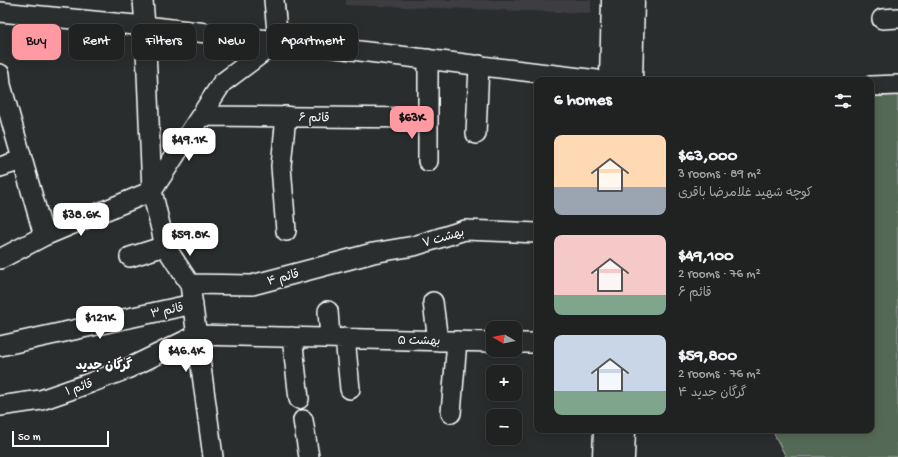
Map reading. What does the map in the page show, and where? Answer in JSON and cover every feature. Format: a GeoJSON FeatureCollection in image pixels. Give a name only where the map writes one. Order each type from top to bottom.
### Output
{"type":"FeatureCollection","features":[{"type":"Feature","properties":{"kind":"main road"},"geometry":{"type":"LineString","coordinates":[[612,77],[613,0]]}},
{"type":"Feature","properties":{"kind":"main road"},"geometry":{"type":"LineString","coordinates":[[631,77],[633,0]]}},
{"type":"Feature","properties":{"kind":"main road"},"geometry":{"type":"LineString","coordinates":[[604,457],[605,433]]}},
{"type":"Feature","properties":{"kind":"main road"},"geometry":{"type":"LineString","coordinates":[[623,457],[624,433]]}},
{"type":"Feature","properties":{"kind":"street"},"geometry":{"type":"LineString","coordinates":[[143,0],[145,24]]}},
{"type":"Feature","properties":{"kind":"street"},"geometry":{"type":"LineString","coordinates":[[274,0],[276,24]]}},
{"type":"Feature","properties":{"kind":"street"},"geometry":{"type":"LineString","coordinates":[[0,12],[49,8],[134,24]]}},
{"type":"Feature","properties":{"kind":"street"},"geometry":{"type":"LineString","coordinates":[[196,32],[267,40]]}},
{"type":"Feature","properties":{"kind":"street"},"geometry":{"type":"LineString","coordinates":[[0,259],[44,236],[152,191],[222,83],[267,49]]}},
{"type":"Feature","properties":{"kind":"street"},"geometry":{"type":"LineString","coordinates":[[358,51],[572,77]]}},
{"type":"Feature","properties":{"kind":"street"},"geometry":{"type":"LineString","coordinates":[[428,59],[428,161]]}},
{"type":"Feature","properties":{"kind":"street"},"geometry":{"type":"LineString","coordinates":[[146,60],[152,191],[165,246],[190,284],[213,457]]}},
{"type":"Feature","properties":{"kind":"street"},"geometry":{"type":"LineString","coordinates":[[476,134],[478,66]]}},
{"type":"Feature","properties":{"kind":"street"},"geometry":{"type":"LineString","coordinates":[[0,74],[1,86],[44,236]]}},
{"type":"Feature","properties":{"kind":"street"},"geometry":{"type":"LineString","coordinates":[[874,86],[898,85]]}},
{"type":"Feature","properties":{"kind":"street","name":"قائم ۶"},"geometry":{"type":"LineString","coordinates":[[201,116],[427,118]]}},
{"type":"Feature","properties":{"kind":"street"},"geometry":{"type":"LineString","coordinates":[[286,116],[281,166],[286,232]]}},
{"type":"Feature","properties":{"kind":"street"},"geometry":{"type":"LineString","coordinates":[[0,167],[22,160]]}},
{"type":"Feature","properties":{"kind":"street","name":"بهشت ۷"},"geometry":{"type":"LineString","coordinates":[[373,253],[414,246],[465,230],[534,233]]}},
{"type":"Feature","properties":{"kind":"street"},"geometry":{"type":"LineString","coordinates":[[130,257],[165,246]]}},
{"type":"Feature","properties":{"kind":"street","name":"قائم ۴"},"geometry":{"type":"LineString","coordinates":[[190,284],[252,285],[373,253]]}},
{"type":"Feature","properties":{"kind":"street"},"geometry":{"type":"LineString","coordinates":[[433,302],[438,341]]}},
{"type":"Feature","properties":{"kind":"street","name":"۳ قائم"},"geometry":{"type":"LineString","coordinates":[[0,346],[193,304]]}},
{"type":"Feature","properties":{"kind":"street"},"geometry":{"type":"LineString","coordinates":[[328,311],[337,338],[350,388]]}},
{"type":"Feature","properties":{"kind":"street","name":"بهشت ۵"},"geometry":{"type":"LineString","coordinates":[[197,335],[486,342]]}},
{"type":"Feature","properties":{"kind":"street","name":"۱ قائم"},"geometry":{"type":"LineString","coordinates":[[0,406],[41,400],[90,383],[127,369],[197,335]]}},
{"type":"Feature","properties":{"kind":"street"},"geometry":{"type":"LineString","coordinates":[[292,337],[299,399]]}},
{"type":"Feature","properties":{"kind":"street"},"geometry":{"type":"LineString","coordinates":[[451,413],[457,341]]}},
{"type":"Feature","properties":{"kind":"street"},"geometry":{"type":"LineString","coordinates":[[522,343],[534,343]]}},
{"type":"Feature","properties":{"kind":"street"},"geometry":{"type":"LineString","coordinates":[[303,420],[309,457]]}},
{"type":"Feature","properties":{"kind":"shaded area"},"geometry":{"type":"Polygon","coordinates":[[[346,0],[591,0],[591,13],[346,5],[346,0]]]}},
{"type":"Feature","properties":{"kind":"green space"},"geometry":{"type":"Polygon","coordinates":[[[898,95],[898,457],[786,457],[774,433],[874,433],[874,97],[898,95]]]}},
{"type":"Feature","properties":{"kind":"district","name":"گرگان جدید"},"geometry":{"type":"Point","coordinates":[104,364]}}]}
